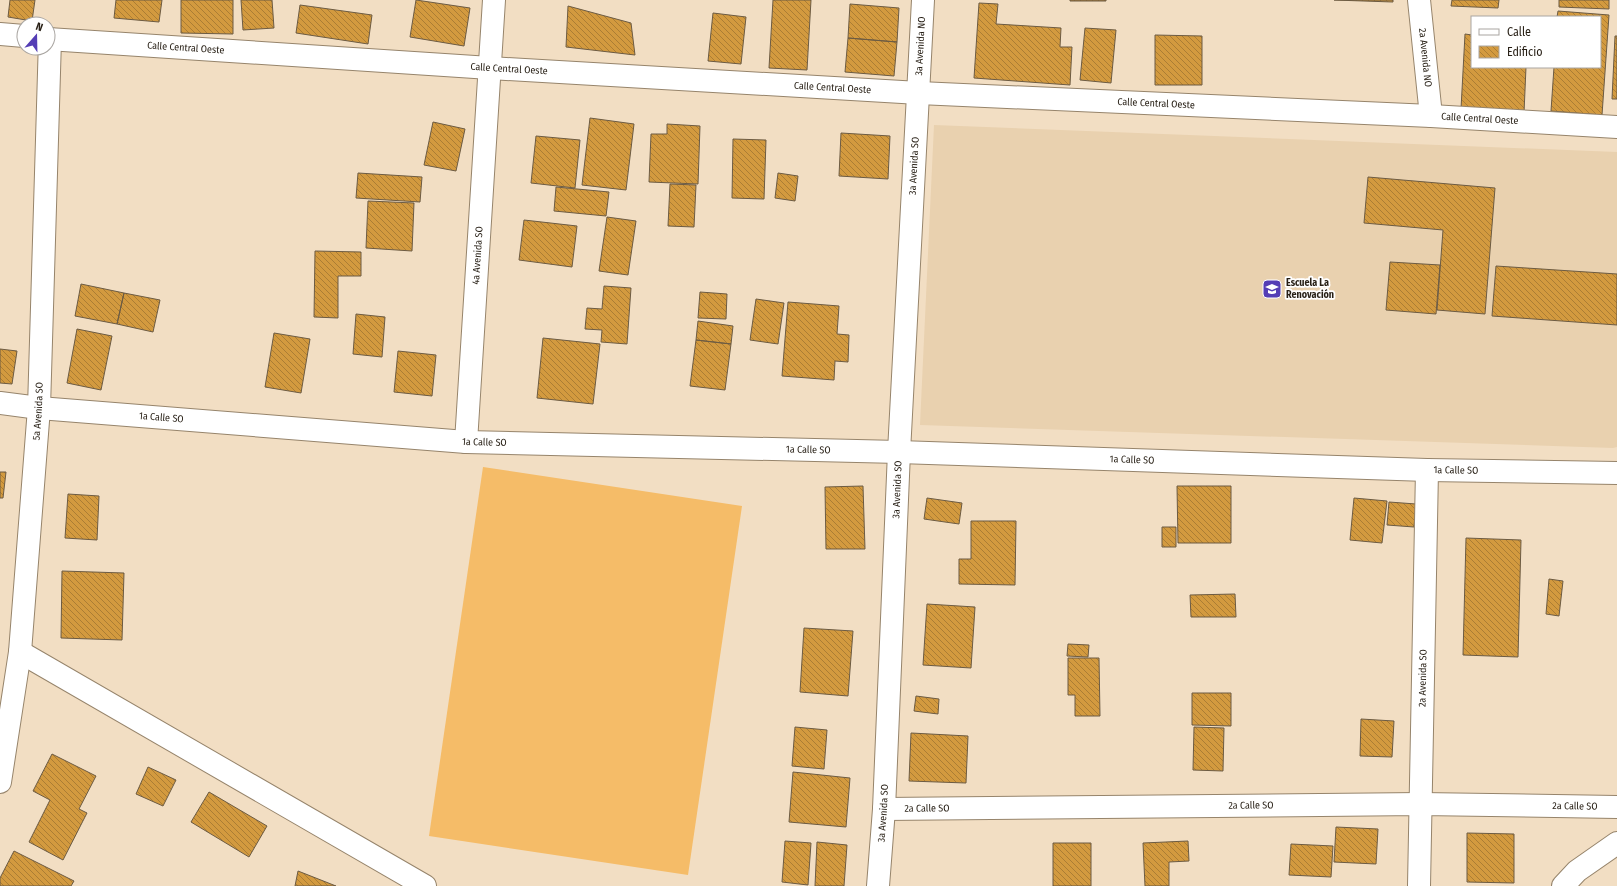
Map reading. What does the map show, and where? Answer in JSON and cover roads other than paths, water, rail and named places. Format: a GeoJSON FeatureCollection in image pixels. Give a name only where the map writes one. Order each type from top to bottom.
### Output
{"type":"FeatureCollection","features":[{"type":"Feature","properties":{"kind":"street","name":"4a Avenida SO"},"geometry":{"type":"LineString","coordinates":[[466,442],[494,0]]}},
{"type":"Feature","properties":{"kind":"street","name":"3a Avenida NO"},"geometry":{"type":"LineString","coordinates":[[919,93],[923,0]]}},
{"type":"Feature","properties":{"kind":"street","name":"2a Avenida NO"},"geometry":{"type":"LineString","coordinates":[[1420,0],[1431,116]]}},
{"type":"Feature","properties":{"kind":"street"},"geometry":{"type":"LineString","coordinates":[[0,34],[16,35]]}},
{"type":"Feature","properties":{"kind":"street","name":"Calle Central Oeste"},"geometry":{"type":"LineString","coordinates":[[56,39],[490,68],[919,93],[1431,116],[1617,127]]}},
{"type":"Feature","properties":{"kind":"street","name":"5a Avenida SO"},"geometry":{"type":"LineString","coordinates":[[0,782],[20,652],[39,408],[49,56]]}},
{"type":"Feature","properties":{"kind":"street","name":"3a Avenida SO"},"geometry":{"type":"LineString","coordinates":[[878,886],[884,809],[899,452],[919,93]]}},
{"type":"Feature","properties":{"kind":"street","name":"1a Calle SO"},"geometry":{"type":"LineString","coordinates":[[0,403],[39,408],[466,442],[899,452],[1427,470],[1617,473]]}},
{"type":"Feature","properties":{"kind":"street","name":"2a Avenida SO"},"geometry":{"type":"LineString","coordinates":[[1419,886],[1427,470]]}},
{"type":"Feature","properties":{"kind":"street"},"geometry":{"type":"LineString","coordinates":[[20,652],[425,886]]}},
{"type":"Feature","properties":{"kind":"street","name":"2a Calle SO"},"geometry":{"type":"LineString","coordinates":[[884,809],[1421,804],[1617,807]]}},
{"type":"Feature","properties":{"kind":"street"},"geometry":{"type":"LineString","coordinates":[[1563,886],[1577,870],[1617,843]]}},
{"type":"Feature","properties":{"kind":"place","name":"Escuela La Renovación"},"geometry":{"type":"Point","coordinates":[1272,289]}}]}
